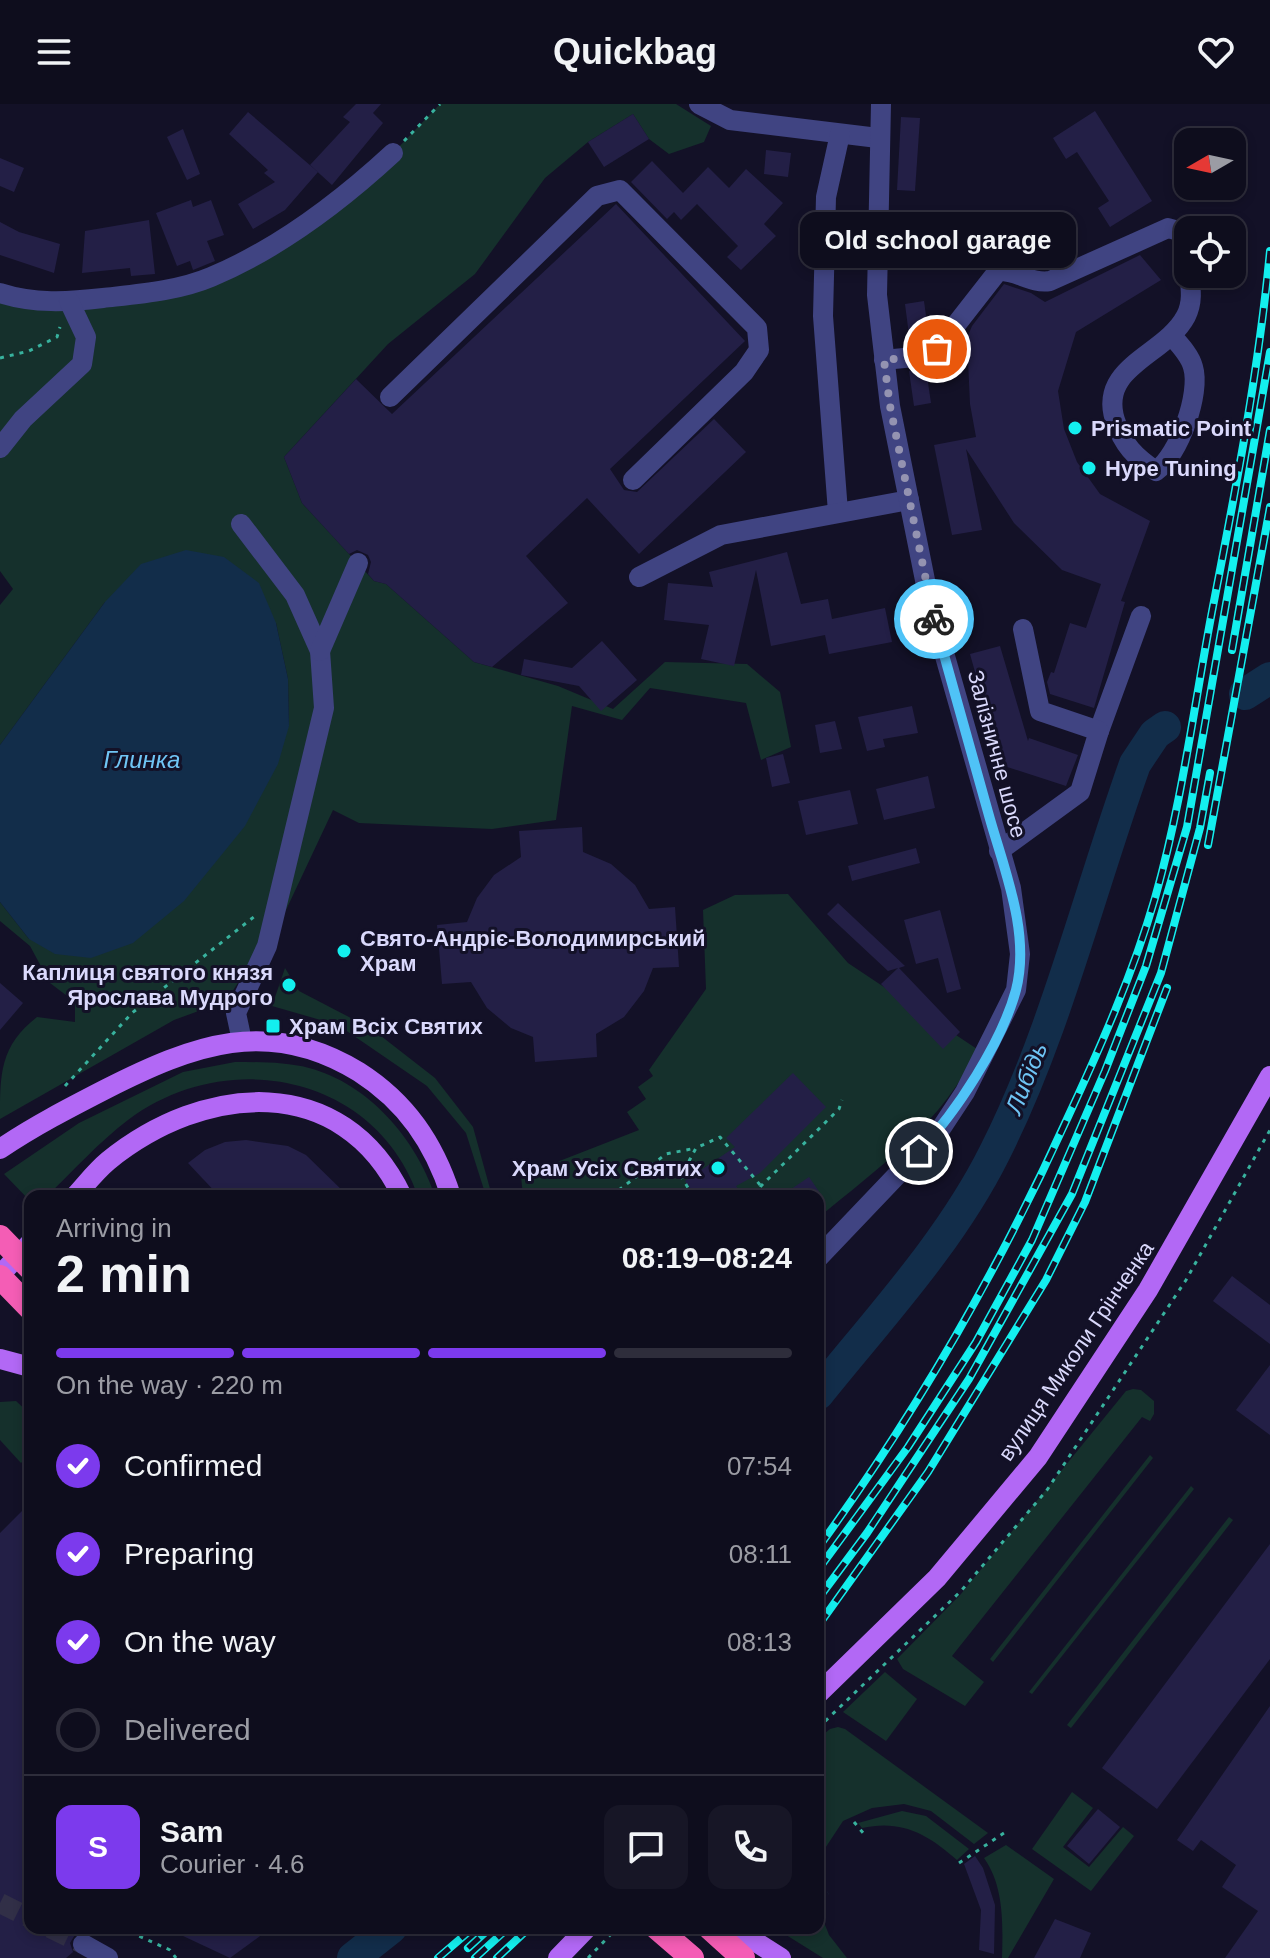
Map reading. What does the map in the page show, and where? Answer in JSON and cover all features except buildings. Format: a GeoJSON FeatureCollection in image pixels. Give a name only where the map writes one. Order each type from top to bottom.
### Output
{"type":"FeatureCollection","features":[{"type":"Feature","properties":{"kind":"highway"},"geometry":{"type":"LineString","coordinates":[[0,1237],[24,1262]]}},
{"type":"Feature","properties":{"kind":"highway"},"geometry":{"type":"LineString","coordinates":[[0,1276],[24,1302]]}},
{"type":"Feature","properties":{"kind":"highway"},"geometry":{"type":"LineString","coordinates":[[664,1934],[691,1957]]}},
{"type":"Feature","properties":{"kind":"highway"},"geometry":{"type":"LineString","coordinates":[[717,1934],[743,1958]]}},
{"type":"Feature","properties":{"kind":"main road"},"geometry":{"type":"LineString","coordinates":[[0,1149],[40,1123],[188,1050],[242,1041],[273,1041],[311,1048],[379,1085],[405,1109],[428,1140],[449,1190]]}},
{"type":"Feature","properties":{"kind":"main road","name":"вулиця Миколи Грінченка"},"geometry":{"type":"LineString","coordinates":[[824,1688],[937,1578],[1038,1457],[1148,1290],[1270,1076]]}},
{"type":"Feature","properties":{"kind":"main road"},"geometry":{"type":"LineString","coordinates":[[81,1190],[107,1162],[167,1124],[231,1103],[265,1100],[296,1104],[324,1115],[350,1131],[392,1175],[399,1190]]}},
{"type":"Feature","properties":{"kind":"main road"},"geometry":{"type":"LineString","coordinates":[[0,1276],[24,1250]]}},
{"type":"Feature","properties":{"kind":"main road"},"geometry":{"type":"LineString","coordinates":[[0,1359],[24,1365]]}},
{"type":"Feature","properties":{"kind":"main road"},"geometry":{"type":"LineString","coordinates":[[558,1958],[581,1934]]}},
{"type":"Feature","properties":{"kind":"main road"},"geometry":{"type":"LineString","coordinates":[[740,1934],[781,1958]]}},
{"type":"Feature","properties":{"kind":"street"},"geometry":{"type":"LineString","coordinates":[[699,104],[730,120],[878,138]]}},
{"type":"Feature","properties":{"kind":"street","name":"Залізничне шосе"},"geometry":{"type":"LineString","coordinates":[[824,1252],[940,1130],[976,1075],[1003,1021],[1016,990],[1020,954],[1011,888],[929,600],[884,360],[877,295],[881,104]]}},
{"type":"Feature","properties":{"kind":"street"},"geometry":{"type":"LineString","coordinates":[[838,512],[823,316],[826,197],[840,134]]}},
{"type":"Feature","properties":{"kind":"street"},"geometry":{"type":"LineString","coordinates":[[0,293],[27,302],[69,301],[148,293],[210,278],[303,226],[393,153]]}},
{"type":"Feature","properties":{"kind":"street"},"geometry":{"type":"LineString","coordinates":[[390,397],[597,196],[620,190],[757,328],[759,350],[744,372],[633,480]]}},
{"type":"Feature","properties":{"kind":"street"},"geometry":{"type":"LineString","coordinates":[[884,360],[924,356],[937,349],[998,271],[1015,272],[1037,283],[1050,281],[1168,228],[1174,230]]}},
{"type":"Feature","properties":{"kind":"street"},"geometry":{"type":"LineString","coordinates":[[1171,335],[1186,353],[1194,375],[1183,435],[1169,462],[1156,471],[1134,457],[1120,437],[1111,408],[1112,390],[1132,365],[1171,335],[1190,306],[1189,288]]}},
{"type":"Feature","properties":{"kind":"street"},"geometry":{"type":"LineString","coordinates":[[0,448],[23,419],[82,364],[86,337],[69,301]]}},
{"type":"Feature","properties":{"kind":"street"},"geometry":{"type":"LineString","coordinates":[[639,577],[721,535],[909,500]]}},
{"type":"Feature","properties":{"kind":"street"},"geometry":{"type":"LineString","coordinates":[[241,524],[295,595],[320,651],[324,708],[267,946],[236,1013],[242,1041]]}},
{"type":"Feature","properties":{"kind":"street"},"geometry":{"type":"LineString","coordinates":[[320,651],[358,563]]}},
{"type":"Feature","properties":{"kind":"street"},"geometry":{"type":"LineString","coordinates":[[999,851],[1080,792],[1141,616]]}},
{"type":"Feature","properties":{"kind":"street"},"geometry":{"type":"LineString","coordinates":[[1023,629],[1040,711],[1099,731]]}},
{"type":"Feature","properties":{"kind":"street"},"geometry":{"type":"LineString","coordinates":[[84,1949],[108,1958]]}},
{"type":"Feature","properties":{"kind":"path"},"geometry":{"type":"LineString","coordinates":[[393,153],[440,104]]}},
{"type":"Feature","properties":{"kind":"path"},"geometry":{"type":"LineString","coordinates":[[0,358],[29,351],[57,337],[69,301]]}},
{"type":"Feature","properties":{"kind":"path"},"geometry":{"type":"LineString","coordinates":[[65,1086],[132,1013],[278,898]]}},
{"type":"Feature","properties":{"kind":"path"},"geometry":{"type":"LineString","coordinates":[[759,1190],[839,1109],[842,1100]]}},
{"type":"Feature","properties":{"kind":"path"},"geometry":{"type":"LineString","coordinates":[[1246,1172],[1270,1130]]}},
{"type":"Feature","properties":{"kind":"path"},"geometry":{"type":"LineString","coordinates":[[619,1190],[666,1154],[696,1148],[720,1137],[761,1186]]}},
{"type":"Feature","properties":{"kind":"path"},"geometry":{"type":"LineString","coordinates":[[689,1190],[681,1176],[696,1148]]}},
{"type":"Feature","properties":{"kind":"path"},"geometry":{"type":"LineString","coordinates":[[854,1822],[864,1834]]}},
{"type":"Feature","properties":{"kind":"path"},"geometry":{"type":"LineString","coordinates":[[959,1863],[1004,1833]]}},
{"type":"Feature","properties":{"kind":"path"},"geometry":{"type":"LineString","coordinates":[[824,1893],[828,1893]]}},
{"type":"Feature","properties":{"kind":"path"},"geometry":{"type":"LineString","coordinates":[[134,1934],[170,1950],[176,1958]]}},
{"type":"Feature","properties":{"kind":"path"},"geometry":{"type":"LineString","coordinates":[[588,1958],[611,1934]]}},
{"type":"Feature","properties":{"kind":"green space"},"geometry":{"type":"Polygon","coordinates":[[[440,104],[676,104],[711,126],[704,142],[669,154],[649,139],[633,114],[588,142],[545,178],[475,274],[388,344],[284,457],[302,503],[374,581],[386,584],[474,662],[558,686],[613,709],[665,662],[747,664],[780,692],[791,747],[761,760],[746,703],[650,688],[622,720],[572,706],[556,820],[492,829],[359,823],[333,810],[286,910],[226,1001],[174,1020],[0,1119],[2,1074],[9,1050],[16,1039],[37,1017],[75,1022],[75,1002],[50,983],[30,946],[0,921],[0,902],[29,939],[289,726],[288,679],[276,623],[105,602],[0,745],[0,605],[13,589],[0,571],[0,293],[27,302],[210,278],[393,153],[440,104]]]}},
{"type":"Feature","properties":{"kind":"green space"},"geometry":{"type":"Polygon","coordinates":[[[788,894],[848,963],[977,1049],[947,1099],[908,1142],[824,1213],[824,1190],[522,1190],[521,1176],[639,1130],[627,1112],[646,1099],[638,1087],[653,1076],[649,1070],[706,989],[703,910],[735,895],[788,894]]]}},
{"type":"Feature","properties":{"kind":"green space"},"geometry":{"type":"Polygon","coordinates":[[[285,968],[299,991],[372,1029],[435,1078],[473,1127],[490,1190],[484,1190],[466,1133],[427,1086],[338,1025],[272,1006],[285,968]]]}},
{"type":"Feature","properties":{"kind":"green space"},"geometry":{"type":"Polygon","coordinates":[[[235,1062],[273,1063],[309,1068],[331,1076],[351,1087],[387,1117],[416,1154],[433,1190],[415,1190],[397,1155],[368,1122],[333,1099],[294,1084],[252,1079],[209,1084],[167,1097],[128,1120],[53,1190],[24,1190],[24,1195],[4,1174],[79,1123],[183,1072],[235,1062]]]}},
{"type":"Feature","properties":{"kind":"green space"},"geometry":{"type":"Polygon","coordinates":[[[1141,1390],[1154,1401],[1154,1414],[1150,1421],[1142,1417],[952,1656],[984,1682],[965,1706],[903,1669],[897,1659],[961,1594],[1126,1391],[1141,1390]]]}},
{"type":"Feature","properties":{"kind":"green space"},"geometry":{"type":"Polygon","coordinates":[[[16,1401],[24,1408],[24,1460],[21,1463],[0,1440],[0,1402],[16,1401]]]}},
{"type":"Feature","properties":{"kind":"green space"},"geometry":{"type":"Polygon","coordinates":[[[1150,1455],[1153,1458],[993,1662],[990,1659],[1150,1455]]]}},
{"type":"Feature","properties":{"kind":"green space"},"geometry":{"type":"Polygon","coordinates":[[[1191,1486],[1194,1489],[1032,1694],[1029,1692],[1191,1486]]]}},
{"type":"Feature","properties":{"kind":"green space"},"geometry":{"type":"Polygon","coordinates":[[[1229,1517],[1233,1520],[1071,1728],[1067,1725],[1229,1517]]]}},
{"type":"Feature","properties":{"kind":"green space"},"geometry":{"type":"Polygon","coordinates":[[[885,1672],[917,1699],[886,1741],[843,1712],[885,1672]]]}},
{"type":"Feature","properties":{"kind":"green space"},"geometry":{"type":"Polygon","coordinates":[[[830,1729],[845,1729],[988,1833],[974,1844],[931,1811],[904,1804],[872,1808],[843,1821],[824,1850],[824,1734],[830,1729]]]}},
{"type":"Feature","properties":{"kind":"green space"},"geometry":{"type":"Polygon","coordinates":[[[1072,1792],[1093,1808],[1063,1847],[1089,1867],[1123,1827],[1134,1836],[1091,1891],[1032,1849],[1072,1792]]]}},
{"type":"Feature","properties":{"kind":"green space"},"geometry":{"type":"Polygon","coordinates":[[[902,1811],[926,1816],[969,1849],[957,1860],[913,1831],[889,1826],[862,1828],[858,1823],[902,1811]]]}},
{"type":"Feature","properties":{"kind":"green space"},"geometry":{"type":"Polygon","coordinates":[[[1006,1845],[1054,1879],[1008,1958],[1002,1958],[999,1893],[984,1858],[1006,1845]]]}},
{"type":"Feature","properties":{"kind":"green space"},"geometry":{"type":"Polygon","coordinates":[[[824,1922],[829,1935],[847,1958],[823,1958],[785,1934],[824,1934],[824,1922]]]}},
{"type":"Feature","properties":{"kind":"water","name":"Глинка"},"geometry":{"type":"Polygon","coordinates":[[[186,550],[224,557],[259,583],[276,623],[288,679],[289,726],[278,764],[245,826],[184,901],[133,943],[91,958],[55,954],[29,939],[0,902],[0,745],[105,602],[141,564],[186,550]]]}},
{"type":"Feature","properties":{"kind":"waterway","name":"Либідь"},"geometry":{"type":"LineString","coordinates":[[1245,694],[1270,678]]}},
{"type":"Feature","properties":{"kind":"waterway","name":"Либідь"},"geometry":{"type":"LineString","coordinates":[[824,1387],[935,1249],[994,1154],[1016,1108],[1053,1012],[1135,764],[1155,734],[1165,727]]}},
{"type":"Feature","properties":{"kind":"waterway","name":"Либідь"},"geometry":{"type":"LineString","coordinates":[[353,1958],[383,1934]]}},
{"type":"Feature","properties":{"kind":"tunnel"},"geometry":{"type":"LineString","coordinates":[[0,1903],[24,1915]]}},
{"type":"Feature","properties":{"kind":"tunnel"},"geometry":{"type":"LineString","coordinates":[[62,1934],[83,1944]]}},
{"type":"Feature","properties":{"kind":"railway"},"geometry":{"type":"LineString","coordinates":[[824,1540],[922,1393],[984,1286],[1041,1176],[1137,955],[1165,861],[1181,786],[1247,425],[1270,251]]}},
{"type":"Feature","properties":{"kind":"railway"},"geometry":{"type":"LineString","coordinates":[[824,1562],[908,1447],[976,1342],[1032,1240],[1105,1071],[1146,966],[1187,827],[1270,352]]}},
{"type":"Feature","properties":{"kind":"railway"},"geometry":{"type":"LineString","coordinates":[[1232,650],[1270,430]]}},
{"type":"Feature","properties":{"kind":"railway"},"geometry":{"type":"LineString","coordinates":[[1208,845],[1270,507]]}},
{"type":"Feature","properties":{"kind":"railway"},"geometry":{"type":"LineString","coordinates":[[824,1591],[867,1533],[969,1379],[1072,1194],[1161,973],[1200,828],[1210,773]]}},
{"type":"Feature","properties":{"kind":"railway"},"geometry":{"type":"LineString","coordinates":[[824,1618],[928,1472],[1046,1280],[1085,1202],[1167,988]]}},
{"type":"Feature","properties":{"kind":"railway"},"geometry":{"type":"LineString","coordinates":[[438,1958],[466,1934]]}},
{"type":"Feature","properties":{"kind":"railway"},"geometry":{"type":"LineString","coordinates":[[468,1948],[483,1934]]}},
{"type":"Feature","properties":{"kind":"railway"},"geometry":{"type":"LineString","coordinates":[[475,1958],[501,1934]]}},
{"type":"Feature","properties":{"kind":"railway"},"geometry":{"type":"LineString","coordinates":[[497,1958],[523,1934]]}},
{"type":"Feature","properties":{"kind":"way so far"},"geometry":{"type":"LineString","coordinates":[[934,619],[890,406],[884,360],[924,356],[937,349]]}},
{"type":"Feature","properties":{"kind":"place","name":"Old school garage"},"geometry":{"type":"Point","coordinates":[937,349]}},
{"type":"Feature","properties":{"kind":"place","name":"Prismatic Point"},"geometry":{"type":"Point","coordinates":[1075,428]}},
{"type":"Feature","properties":{"kind":"place","name":"Hype Tuning"},"geometry":{"type":"Point","coordinates":[1089,468]}},
{"type":"Feature","properties":{"kind":"place","name":"Свято-Андріє-Володимирський Храм"},"geometry":{"type":"Point","coordinates":[344,951]}},
{"type":"Feature","properties":{"kind":"place","name":"Каплиця святого князя Ярослава Мудрого"},"geometry":{"type":"Point","coordinates":[289,985]}},
{"type":"Feature","properties":{"kind":"place","name":"Храм Всіх Святих"},"geometry":{"type":"Point","coordinates":[273,1026]}},
{"type":"Feature","properties":{"kind":"place","name":"Храм Усіх Святих"},"geometry":{"type":"Point","coordinates":[718,1168]}},
{"type":"Feature","properties":{"kind":"route"},"geometry":{"type":"LineString","coordinates":[[919,1151],[940,1130],[976,1075],[1016,990],[1020,954],[1011,888],[934,619]]}}]}
